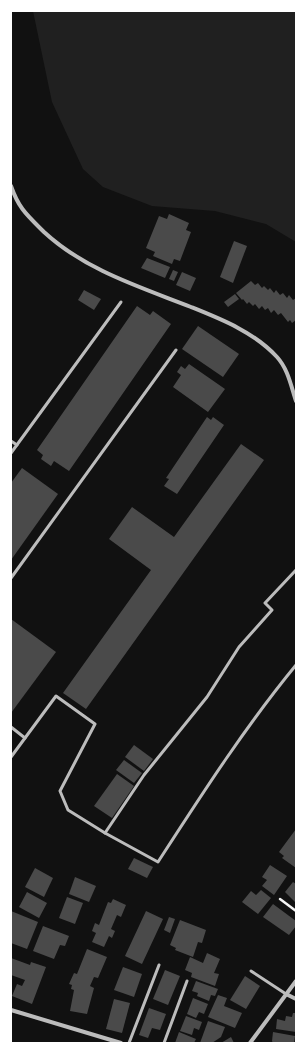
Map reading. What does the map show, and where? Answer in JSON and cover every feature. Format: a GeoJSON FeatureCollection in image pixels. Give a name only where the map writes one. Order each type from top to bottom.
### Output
{"type":"FeatureCollection","features":[{"type":"Feature","properties":{"kind":"street"},"geometry":{"type":"LineString","coordinates":[[11,186],[18,205],[59,246],[100,271],[221,319],[245,332],[265,346],[277,358],[287,372],[296,401]]}},
{"type":"Feature","properties":{"kind":"street"},"geometry":{"type":"LineString","coordinates":[[250,1043],[296,980]]}},
{"type":"Feature","properties":{"kind":"street"},"geometry":{"type":"LineString","coordinates":[[286,994],[296,999]]}},
{"type":"Feature","properties":{"kind":"street"},"geometry":{"type":"LineString","coordinates":[[11,1010],[121,1043]]}},
{"type":"Feature","properties":{"kind":"lane"},"geometry":{"type":"LineString","coordinates":[[11,452],[121,302]]}},
{"type":"Feature","properties":{"kind":"lane"},"geometry":{"type":"LineString","coordinates":[[11,578],[176,350]]}},
{"type":"Feature","properties":{"kind":"lane"},"geometry":{"type":"LineString","coordinates":[[11,441],[17,445]]}},
{"type":"Feature","properties":{"kind":"lane"},"geometry":{"type":"LineString","coordinates":[[105,833],[144,775],[207,697],[239,647],[272,610],[265,603],[296,570]]}},
{"type":"Feature","properties":{"kind":"lane"},"geometry":{"type":"LineString","coordinates":[[11,757],[56,696],[95,724],[60,791],[68,810],[105,833],[158,862],[213,776],[266,702],[296,665]]}},
{"type":"Feature","properties":{"kind":"lane"},"geometry":{"type":"LineString","coordinates":[[11,727],[25,738]]}},
{"type":"Feature","properties":{"kind":"lane"},"geometry":{"type":"LineString","coordinates":[[129,1043],[159,965]]}},
{"type":"Feature","properties":{"kind":"lane"},"geometry":{"type":"LineString","coordinates":[[251,971],[286,994]]}},
{"type":"Feature","properties":{"kind":"lane"},"geometry":{"type":"LineString","coordinates":[[164,1043],[187,982]]}},
{"type":"Feature","properties":{"kind":"path"},"geometry":{"type":"LineString","coordinates":[[280,899],[296,911]]}},
{"type":"Feature","properties":{"kind":"shaded area"},"geometry":{"type":"Polygon","coordinates":[[[33,11],[296,11],[296,242],[266,224],[215,211],[152,206],[103,187],[83,169],[52,102],[33,11]]]}},
{"type":"Feature","properties":{"kind":"building"},"geometry":{"type":"Polygon","coordinates":[[[169,214],[189,223],[186,230],[191,232],[180,261],[174,259],[172,264],[153,256],[155,252],[146,248],[159,216],[167,219],[169,214]]]}},
{"type":"Feature","properties":{"kind":"building"},"geometry":{"type":"Polygon","coordinates":[[[234,241],[247,246],[233,283],[220,277],[234,241]]]}},
{"type":"Feature","properties":{"kind":"building"},"geometry":{"type":"Polygon","coordinates":[[[147,258],[170,267],[165,278],[141,268],[147,258]]]}},
{"type":"Feature","properties":{"kind":"building"},"geometry":{"type":"Polygon","coordinates":[[[173,270],[178,272],[174,281],[169,279],[173,270]]]}},
{"type":"Feature","properties":{"kind":"building"},"geometry":{"type":"Polygon","coordinates":[[[182,272],[196,278],[190,291],[176,285],[182,272]]]}},
{"type":"Feature","properties":{"kind":"building"},"geometry":{"type":"Polygon","coordinates":[[[251,281],[255,285],[258,283],[262,288],[264,286],[268,290],[270,288],[274,293],[276,290],[280,295],[283,293],[287,298],[289,295],[293,300],[296,298],[296,320],[292,323],[290,320],[288,322],[281,313],[278,315],[274,310],[271,313],[268,308],[265,310],[262,306],[259,309],[255,304],[253,306],[249,302],[247,304],[243,299],[242,300],[236,293],[251,281]]]}},
{"type":"Feature","properties":{"kind":"building"},"geometry":{"type":"Polygon","coordinates":[[[84,290],[101,299],[94,310],[78,300],[84,290]]]}},
{"type":"Feature","properties":{"kind":"building"},"geometry":{"type":"Polygon","coordinates":[[[235,294],[239,299],[228,307],[224,302],[235,294]]]}},
{"type":"Feature","properties":{"kind":"building"},"geometry":{"type":"Polygon","coordinates":[[[137,306],[150,315],[153,311],[171,324],[69,471],[54,461],[51,466],[41,459],[43,455],[37,450],[137,306]]]}},
{"type":"Feature","properties":{"kind":"building"},"geometry":{"type":"Polygon","coordinates":[[[198,326],[239,354],[223,377],[182,349],[198,326]]]}},
{"type":"Feature","properties":{"kind":"building"},"geometry":{"type":"Polygon","coordinates":[[[189,364],[225,389],[208,412],[173,387],[181,375],[177,372],[181,366],[185,369],[189,364]]]}},
{"type":"Feature","properties":{"kind":"building"},"geometry":{"type":"Polygon","coordinates":[[[207,417],[211,420],[213,417],[224,425],[177,494],[164,486],[169,479],[166,478],[207,417]]]}},
{"type":"Feature","properties":{"kind":"building"},"geometry":{"type":"Polygon","coordinates":[[[241,444],[264,460],[86,709],[63,693],[151,570],[109,539],[132,507],[174,537],[241,444]]]}},
{"type":"Feature","properties":{"kind":"building"},"geometry":{"type":"Polygon","coordinates":[[[22,468],[58,494],[11,560],[11,483],[22,468]]]}},
{"type":"Feature","properties":{"kind":"building"},"geometry":{"type":"Polygon","coordinates":[[[11,619],[56,652],[11,713],[11,619]]]}},
{"type":"Feature","properties":{"kind":"building"},"geometry":{"type":"Polygon","coordinates":[[[134,745],[153,759],[144,771],[125,757],[134,745]]]}},
{"type":"Feature","properties":{"kind":"building"},"geometry":{"type":"Polygon","coordinates":[[[124,760],[142,773],[134,783],[116,770],[124,760]]]}},
{"type":"Feature","properties":{"kind":"building"},"geometry":{"type":"Polygon","coordinates":[[[117,774],[134,786],[112,818],[94,806],[117,774]]]}},
{"type":"Feature","properties":{"kind":"building"},"geometry":{"type":"Polygon","coordinates":[[[296,829],[296,868],[282,858],[284,856],[279,852],[296,829]]]}},
{"type":"Feature","properties":{"kind":"building"},"geometry":{"type":"Polygon","coordinates":[[[134,858],[153,867],[147,878],[128,869],[134,858]]]}},
{"type":"Feature","properties":{"kind":"building"},"geometry":{"type":"Polygon","coordinates":[[[270,865],[287,876],[274,895],[262,886],[267,880],[262,877],[270,865]]]}},
{"type":"Feature","properties":{"kind":"building"},"geometry":{"type":"Polygon","coordinates":[[[35,868],[53,878],[44,897],[25,887],[35,868]]]}},
{"type":"Feature","properties":{"kind":"building"},"geometry":{"type":"Polygon","coordinates":[[[75,877],[96,886],[89,902],[69,894],[75,877]]]}},
{"type":"Feature","properties":{"kind":"building"},"geometry":{"type":"Polygon","coordinates":[[[293,882],[296,884],[296,903],[285,892],[293,882]]]}},
{"type":"Feature","properties":{"kind":"building"},"geometry":{"type":"Polygon","coordinates":[[[261,890],[271,898],[258,914],[242,902],[251,891],[256,895],[261,890]]]}},
{"type":"Feature","properties":{"kind":"building"},"geometry":{"type":"Polygon","coordinates":[[[27,892],[47,903],[39,918],[19,907],[27,892]]]}},
{"type":"Feature","properties":{"kind":"building"},"geometry":{"type":"Polygon","coordinates":[[[67,897],[83,903],[75,924],[59,918],[67,897]]]}},
{"type":"Feature","properties":{"kind":"building"},"geometry":{"type":"Polygon","coordinates":[[[113,899],[126,905],[121,917],[117,915],[111,929],[115,931],[112,938],[109,936],[104,947],[92,942],[96,933],[92,931],[95,923],[99,925],[108,902],[111,903],[113,899]]]}},
{"type":"Feature","properties":{"kind":"building"},"geometry":{"type":"Polygon","coordinates":[[[273,904],[296,921],[296,926],[289,935],[263,917],[273,904]]]}},
{"type":"Feature","properties":{"kind":"building"},"geometry":{"type":"Polygon","coordinates":[[[11,911],[38,922],[27,949],[11,943],[11,911]]]}},
{"type":"Feature","properties":{"kind":"building"},"geometry":{"type":"Polygon","coordinates":[[[146,911],[163,919],[142,964],[125,956],[146,911]]]}},
{"type":"Feature","properties":{"kind":"building"},"geometry":{"type":"Polygon","coordinates":[[[169,917],[175,919],[170,933],[164,930],[169,917]]]}},
{"type":"Feature","properties":{"kind":"building"},"geometry":{"type":"Polygon","coordinates":[[[180,920],[206,930],[202,943],[198,942],[193,957],[175,950],[176,948],[170,945],[180,920]]]}},
{"type":"Feature","properties":{"kind":"building"},"geometry":{"type":"Polygon","coordinates":[[[43,926],[69,936],[65,946],[60,945],[54,959],[33,951],[43,926]]]}},
{"type":"Feature","properties":{"kind":"building"},"geometry":{"type":"Polygon","coordinates":[[[87,949],[107,957],[98,978],[94,977],[90,986],[94,988],[87,1014],[70,1011],[74,990],[71,989],[72,985],[69,984],[74,973],[77,974],[87,949]]]}},
{"type":"Feature","properties":{"kind":"building"},"geometry":{"type":"Polygon","coordinates":[[[207,953],[220,959],[214,973],[219,974],[215,986],[191,977],[192,973],[185,970],[190,957],[203,963],[207,953]]]}},
{"type":"Feature","properties":{"kind":"building"},"geometry":{"type":"Polygon","coordinates":[[[11,958],[30,965],[31,962],[46,967],[32,1004],[12,996],[17,984],[22,986],[25,980],[11,975],[11,958]]]}},
{"type":"Feature","properties":{"kind":"building"},"geometry":{"type":"Polygon","coordinates":[[[123,967],[142,974],[134,997],[114,990],[123,967]]]}},
{"type":"Feature","properties":{"kind":"building"},"geometry":{"type":"Polygon","coordinates":[[[165,970],[180,976],[168,1005],[153,999],[165,970]]]}},
{"type":"Feature","properties":{"kind":"building"},"geometry":{"type":"Polygon","coordinates":[[[245,976],[260,986],[246,1009],[230,1000],[245,976]]]}},
{"type":"Feature","properties":{"kind":"building"},"geometry":{"type":"Polygon","coordinates":[[[196,981],[218,989],[215,996],[211,995],[209,1001],[197,996],[198,993],[192,991],[196,981]]]}},
{"type":"Feature","properties":{"kind":"building"},"geometry":{"type":"Polygon","coordinates":[[[218,995],[227,998],[224,1006],[242,1013],[235,1028],[208,1017],[218,995]]]}},
{"type":"Feature","properties":{"kind":"building"},"geometry":{"type":"Polygon","coordinates":[[[193,998],[208,1004],[204,1014],[199,1012],[196,1018],[187,1014],[193,998]]]}},
{"type":"Feature","properties":{"kind":"building"},"geometry":{"type":"Polygon","coordinates":[[[114,999],[130,1003],[122,1033],[106,1029],[114,999]]]}},
{"type":"Feature","properties":{"kind":"building"},"geometry":{"type":"Polygon","coordinates":[[[149,1008],[166,1014],[160,1030],[152,1028],[148,1038],[139,1035],[149,1008]]]}},
{"type":"Feature","properties":{"kind":"building"},"geometry":{"type":"Polygon","coordinates":[[[293,1013],[296,1013],[296,1032],[276,1029],[277,1019],[285,1021],[286,1016],[292,1017],[293,1013]]]}},
{"type":"Feature","properties":{"kind":"building"},"geometry":{"type":"Polygon","coordinates":[[[186,1016],[202,1022],[199,1030],[194,1028],[192,1035],[180,1031],[186,1016]]]}},
{"type":"Feature","properties":{"kind":"building"},"geometry":{"type":"Polygon","coordinates":[[[208,1021],[225,1027],[221,1037],[212,1043],[200,1043],[208,1021]]]}},
{"type":"Feature","properties":{"kind":"building"},"geometry":{"type":"Polygon","coordinates":[[[179,1032],[196,1039],[194,1043],[175,1043],[179,1032]]]}},
{"type":"Feature","properties":{"kind":"building"},"geometry":{"type":"Polygon","coordinates":[[[273,1032],[295,1036],[294,1043],[273,1043],[273,1032]]]}},
{"type":"Feature","properties":{"kind":"building"},"geometry":{"type":"Polygon","coordinates":[[[231,1037],[234,1043],[221,1043],[231,1037]]]}}]}
